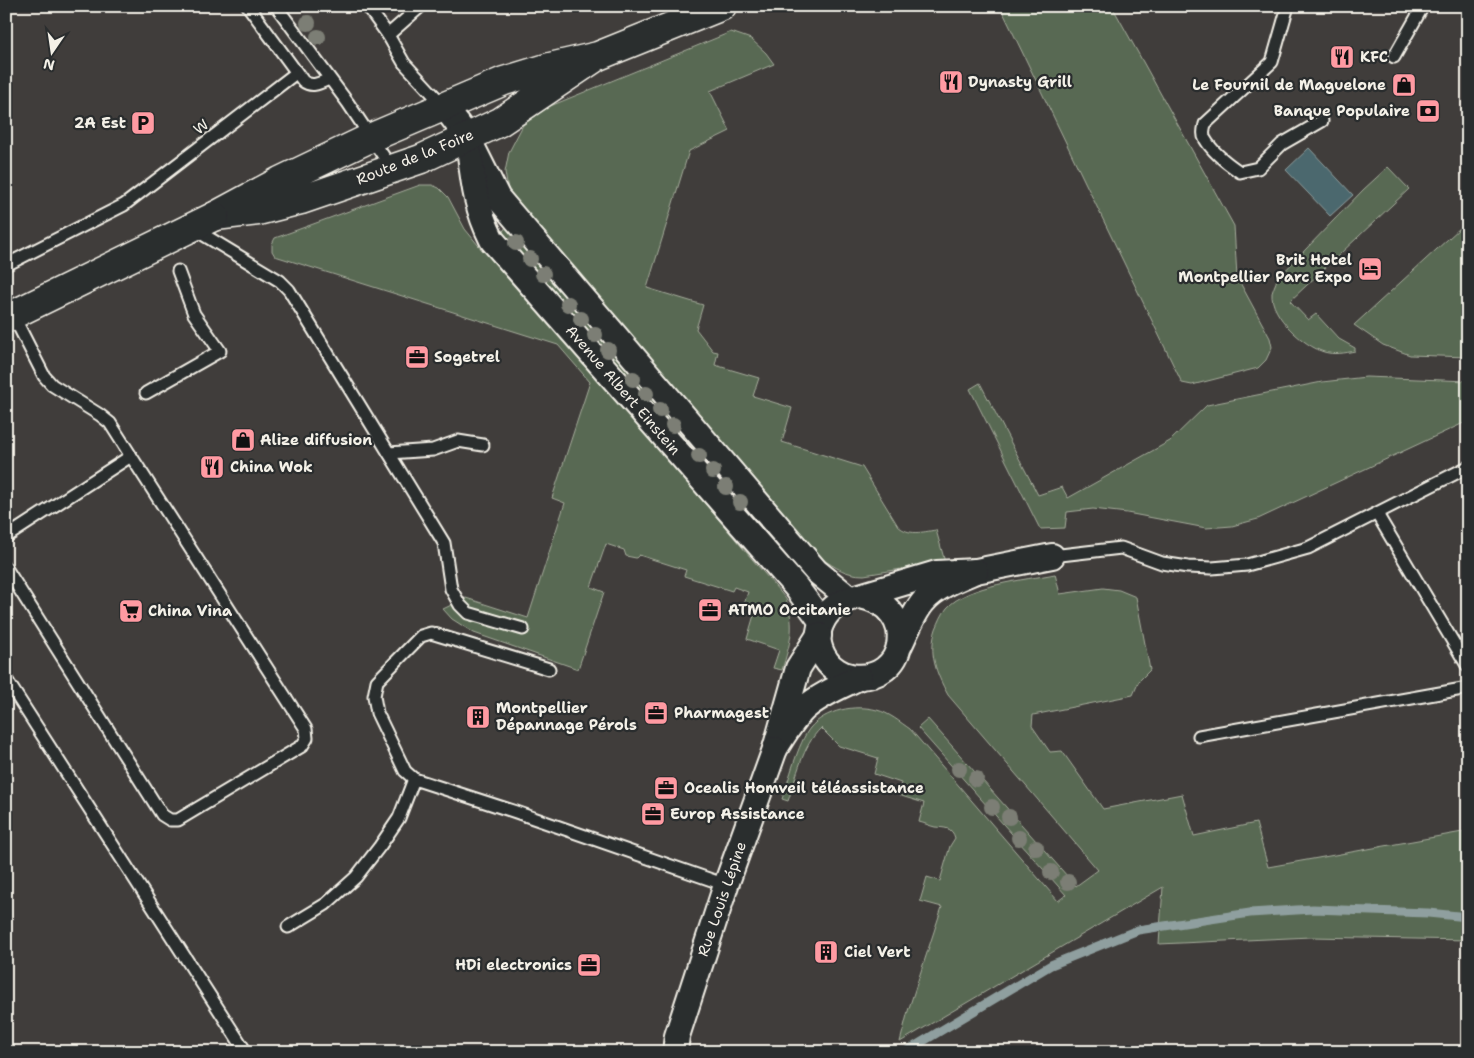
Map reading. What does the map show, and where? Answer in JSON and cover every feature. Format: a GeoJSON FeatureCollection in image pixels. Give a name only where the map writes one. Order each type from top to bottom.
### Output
{"type":"FeatureCollection","features":[{"type":"Feature","properties":{"kind":"street","name":"Route de la Foire"},"geometry":{"type":"LineString","coordinates":[[9,316],[370,138],[504,81],[550,67],[598,56],[722,6]]}},
{"type":"Feature","properties":{"kind":"street","name":"Route de la Foire"},"geometry":{"type":"LineString","coordinates":[[215,216],[258,210],[301,200],[403,165],[468,138],[500,122],[598,56]]}},
{"type":"Feature","properties":{"kind":"street","name":"Avenue Albert Einstein"},"geometry":{"type":"LineString","coordinates":[[444,106],[468,138],[498,198],[816,571],[855,597]]}},
{"type":"Feature","properties":{"kind":"street","name":"Avenue Albert Einstein"},"geometry":{"type":"LineString","coordinates":[[468,138],[475,196],[482,221],[492,240],[796,587],[820,629]]}},
{"type":"Feature","properties":{"kind":"street"},"geometry":{"type":"LineString","coordinates":[[976,572],[937,573],[838,603],[828,611],[820,629],[820,648],[826,661],[842,673],[860,677],[873,675],[884,669],[894,659],[922,603],[935,591],[949,582],[976,572],[1052,556]]}},
{"type":"Feature","properties":{"kind":"street"},"geometry":{"type":"LineString","coordinates":[[855,597],[881,602],[889,609],[897,620],[900,634],[899,647]]}},
{"type":"Feature","properties":{"kind":"street","name":"Rue Louis Lépine"},"geometry":{"type":"LineString","coordinates":[[675,1052],[677,1036],[726,885],[775,749],[798,668],[820,629]]}},
{"type":"Feature","properties":{"kind":"street","name":"Rue Louis Lépine"},"geometry":{"type":"LineString","coordinates":[[775,749],[794,720],[806,707],[860,677]]}},
{"type":"Feature","properties":{"kind":"lane"},"geometry":{"type":"LineString","coordinates":[[248,6],[296,73],[308,85],[317,85],[329,78]]}},
{"type":"Feature","properties":{"kind":"lane"},"geometry":{"type":"LineString","coordinates":[[276,6],[348,103],[386,160],[403,165]]}},
{"type":"Feature","properties":{"kind":"lane"},"geometry":{"type":"LineString","coordinates":[[367,6],[388,35],[404,63],[444,106]]}},
{"type":"Feature","properties":{"kind":"lane"},"geometry":{"type":"LineString","coordinates":[[388,35],[420,6]]}},
{"type":"Feature","properties":{"kind":"lane"},"geometry":{"type":"LineString","coordinates":[[1288,6],[1272,62],[1205,124],[1203,133],[1205,139],[1226,164],[1240,172],[1258,168],[1282,144],[1322,121]]}},
{"type":"Feature","properties":{"kind":"lane"},"geometry":{"type":"LineString","coordinates":[[1394,57],[1423,6]]}},
{"type":"Feature","properties":{"kind":"lane","name":"W"},"geometry":{"type":"LineString","coordinates":[[6,265],[124,205],[296,73]]}},
{"type":"Feature","properties":{"kind":"lane"},"geometry":{"type":"LineString","coordinates":[[190,227],[280,281],[288,290],[444,543],[451,589],[460,605],[468,613],[523,629]]}},
{"type":"Feature","properties":{"kind":"lane"},"geometry":{"type":"LineString","coordinates":[[146,393],[220,351],[194,314],[178,271]]}},
{"type":"Feature","properties":{"kind":"lane"},"geometry":{"type":"LineString","coordinates":[[6,568],[162,815],[170,820],[178,820],[302,746],[307,738],[306,729],[110,424],[100,415],[52,385],[44,376],[9,316]]}},
{"type":"Feature","properties":{"kind":"lane"},"geometry":{"type":"LineString","coordinates":[[389,453],[433,450],[458,440],[483,445]]}},
{"type":"Feature","properties":{"kind":"lane"},"geometry":{"type":"LineString","coordinates":[[6,538],[131,456]]}},
{"type":"Feature","properties":{"kind":"lane"},"geometry":{"type":"LineString","coordinates":[[1052,556],[1121,548],[1162,563],[1188,567],[1212,568],[1248,565],[1308,548],[1468,467]]}},
{"type":"Feature","properties":{"kind":"lane"},"geometry":{"type":"LineString","coordinates":[[1377,514],[1468,667]]}},
{"type":"Feature","properties":{"kind":"lane"},"geometry":{"type":"LineString","coordinates":[[549,669],[431,633],[421,636],[377,681],[374,696],[376,713],[405,771],[414,779],[516,812],[726,885]]}},
{"type":"Feature","properties":{"kind":"lane"},"geometry":{"type":"LineString","coordinates":[[6,679],[246,1052]]}},
{"type":"Feature","properties":{"kind":"lane"},"geometry":{"type":"LineString","coordinates":[[1199,736],[1468,688]]}},
{"type":"Feature","properties":{"kind":"lane"},"geometry":{"type":"LineString","coordinates":[[288,927],[326,904],[356,877],[399,818],[414,779]]}},
{"type":"Feature","properties":{"kind":"green space"},"geometry":{"type":"Polygon","coordinates":[[[1000,6],[1112,6],[1234,226],[1237,277],[1270,338],[1272,347],[1266,360],[1258,368],[1192,385],[1182,383],[1000,6]]]}},
{"type":"Feature","properties":{"kind":"green space"},"geometry":{"type":"Polygon","coordinates":[[[731,32],[751,39],[766,53],[774,64],[710,91],[730,131],[689,151],[647,288],[703,305],[696,329],[713,351],[718,352],[715,365],[759,378],[753,396],[792,408],[782,442],[862,467],[898,526],[911,532],[936,530],[945,562],[858,575],[836,568],[821,558],[515,205],[508,190],[505,172],[509,152],[523,125],[548,107],[731,32]]]}},
{"type":"Feature","properties":{"kind":"green space"},"geometry":{"type":"Polygon","coordinates":[[[1388,167],[1409,189],[1290,301],[1308,320],[1316,314],[1339,339],[1355,348],[1355,351],[1343,353],[1324,352],[1298,337],[1282,320],[1276,311],[1272,291],[1277,279],[1363,190],[1388,167]]]}},
{"type":"Feature","properties":{"kind":"green space"},"geometry":{"type":"Polygon","coordinates":[[[420,185],[432,185],[439,188],[448,197],[465,229],[483,251],[490,250],[786,599],[791,619],[791,635],[782,670],[773,668],[779,650],[747,639],[754,615],[742,610],[748,592],[734,587],[732,591],[684,576],[686,570],[639,555],[636,558],[626,556],[624,550],[606,544],[591,587],[604,592],[578,669],[474,633],[452,619],[443,609],[466,598],[528,618],[565,503],[552,498],[590,382],[558,345],[275,256],[272,251],[272,244],[275,238],[420,185]]]}},
{"type":"Feature","properties":{"kind":"green space"},"geometry":{"type":"Polygon","coordinates":[[[506,227],[511,229],[761,524],[745,520],[501,234],[506,227]]]}},
{"type":"Feature","properties":{"kind":"green space"},"geometry":{"type":"Polygon","coordinates":[[[1460,228],[1468,237],[1468,357],[1410,355],[1383,345],[1354,325],[1460,228]]]}},
{"type":"Feature","properties":{"kind":"green space"},"geometry":{"type":"Polygon","coordinates":[[[1366,377],[1468,381],[1468,421],[1258,519],[1232,526],[1206,528],[1127,513],[1093,509],[1067,512],[1065,528],[1040,529],[970,389],[980,383],[1038,495],[1062,487],[1068,498],[1170,441],[1207,405],[1322,382],[1366,377]]]}},
{"type":"Feature","properties":{"kind":"green space"},"geometry":{"type":"Polygon","coordinates":[[[1055,574],[1060,594],[1103,588],[1119,590],[1136,597],[1150,670],[1139,681],[1133,695],[1033,715],[1032,726],[1050,752],[1062,751],[1103,809],[1182,794],[1194,836],[1256,823],[1268,867],[1468,831],[1468,940],[1311,937],[1159,944],[1163,887],[900,1042],[908,1011],[942,907],[920,901],[927,877],[940,881],[950,846],[955,838],[954,834],[948,829],[919,822],[924,803],[898,795],[901,783],[874,774],[878,758],[839,746],[821,728],[809,743],[788,801],[782,799],[794,762],[810,728],[816,722],[832,713],[850,708],[868,708],[890,715],[910,729],[1058,901],[1066,895],[918,728],[928,719],[1076,886],[1098,870],[948,695],[934,663],[933,646],[936,629],[945,610],[956,600],[968,594],[997,585],[1055,574]]]}},
{"type":"Feature","properties":{"kind":"water"},"geometry":{"type":"Polygon","coordinates":[[[1309,148],[1353,195],[1330,216],[1286,170],[1309,148]]]}},
{"type":"Feature","properties":{"kind":"waterway"},"geometry":{"type":"LineString","coordinates":[[905,1052],[1051,965],[1138,930],[1250,913],[1313,909],[1428,913],[1468,917]]}},
{"type":"Feature","properties":{"kind":"place","name":"KFC"},"geometry":{"type":"Point","coordinates":[1342,57]}},
{"type":"Feature","properties":{"kind":"place","name":"Dynasty Grill"},"geometry":{"type":"Point","coordinates":[951,82]}},
{"type":"Feature","properties":{"kind":"place","name":"Le Fournil de Maguelone"},"geometry":{"type":"Point","coordinates":[1404,85]}},
{"type":"Feature","properties":{"kind":"place","name":"Banque Populaire"},"geometry":{"type":"Point","coordinates":[1428,111]}},
{"type":"Feature","properties":{"kind":"place","name":"2A Est"},"geometry":{"type":"Point","coordinates":[143,123]}},
{"type":"Feature","properties":{"kind":"place","name":"Brit Hotel Montpellier Parc Expo"},"geometry":{"type":"Point","coordinates":[1370,269]}},
{"type":"Feature","properties":{"kind":"place","name":"Sogetrel"},"geometry":{"type":"Point","coordinates":[417,357]}},
{"type":"Feature","properties":{"kind":"place","name":"Alize diffusion"},"geometry":{"type":"Point","coordinates":[243,440]}},
{"type":"Feature","properties":{"kind":"place","name":"China Wok"},"geometry":{"type":"Point","coordinates":[212,467]}},
{"type":"Feature","properties":{"kind":"place","name":"ATMO Occitanie"},"geometry":{"type":"Point","coordinates":[710,610]}},
{"type":"Feature","properties":{"kind":"place","name":"China Vina"},"geometry":{"type":"Point","coordinates":[131,611]}},
{"type":"Feature","properties":{"kind":"place","name":"Pharmagest"},"geometry":{"type":"Point","coordinates":[656,713]}},
{"type":"Feature","properties":{"kind":"place","name":"Montpellier Dépannage Pérols"},"geometry":{"type":"Point","coordinates":[478,717]}},
{"type":"Feature","properties":{"kind":"place","name":"Ocealis Homveil téléassistance"},"geometry":{"type":"Point","coordinates":[666,788]}},
{"type":"Feature","properties":{"kind":"place","name":"Europ Assistance"},"geometry":{"type":"Point","coordinates":[653,814]}},
{"type":"Feature","properties":{"kind":"place","name":"Ciel Vert"},"geometry":{"type":"Point","coordinates":[826,952]}},
{"type":"Feature","properties":{"kind":"place","name":"HDi electronics"},"geometry":{"type":"Point","coordinates":[589,965]}}]}
